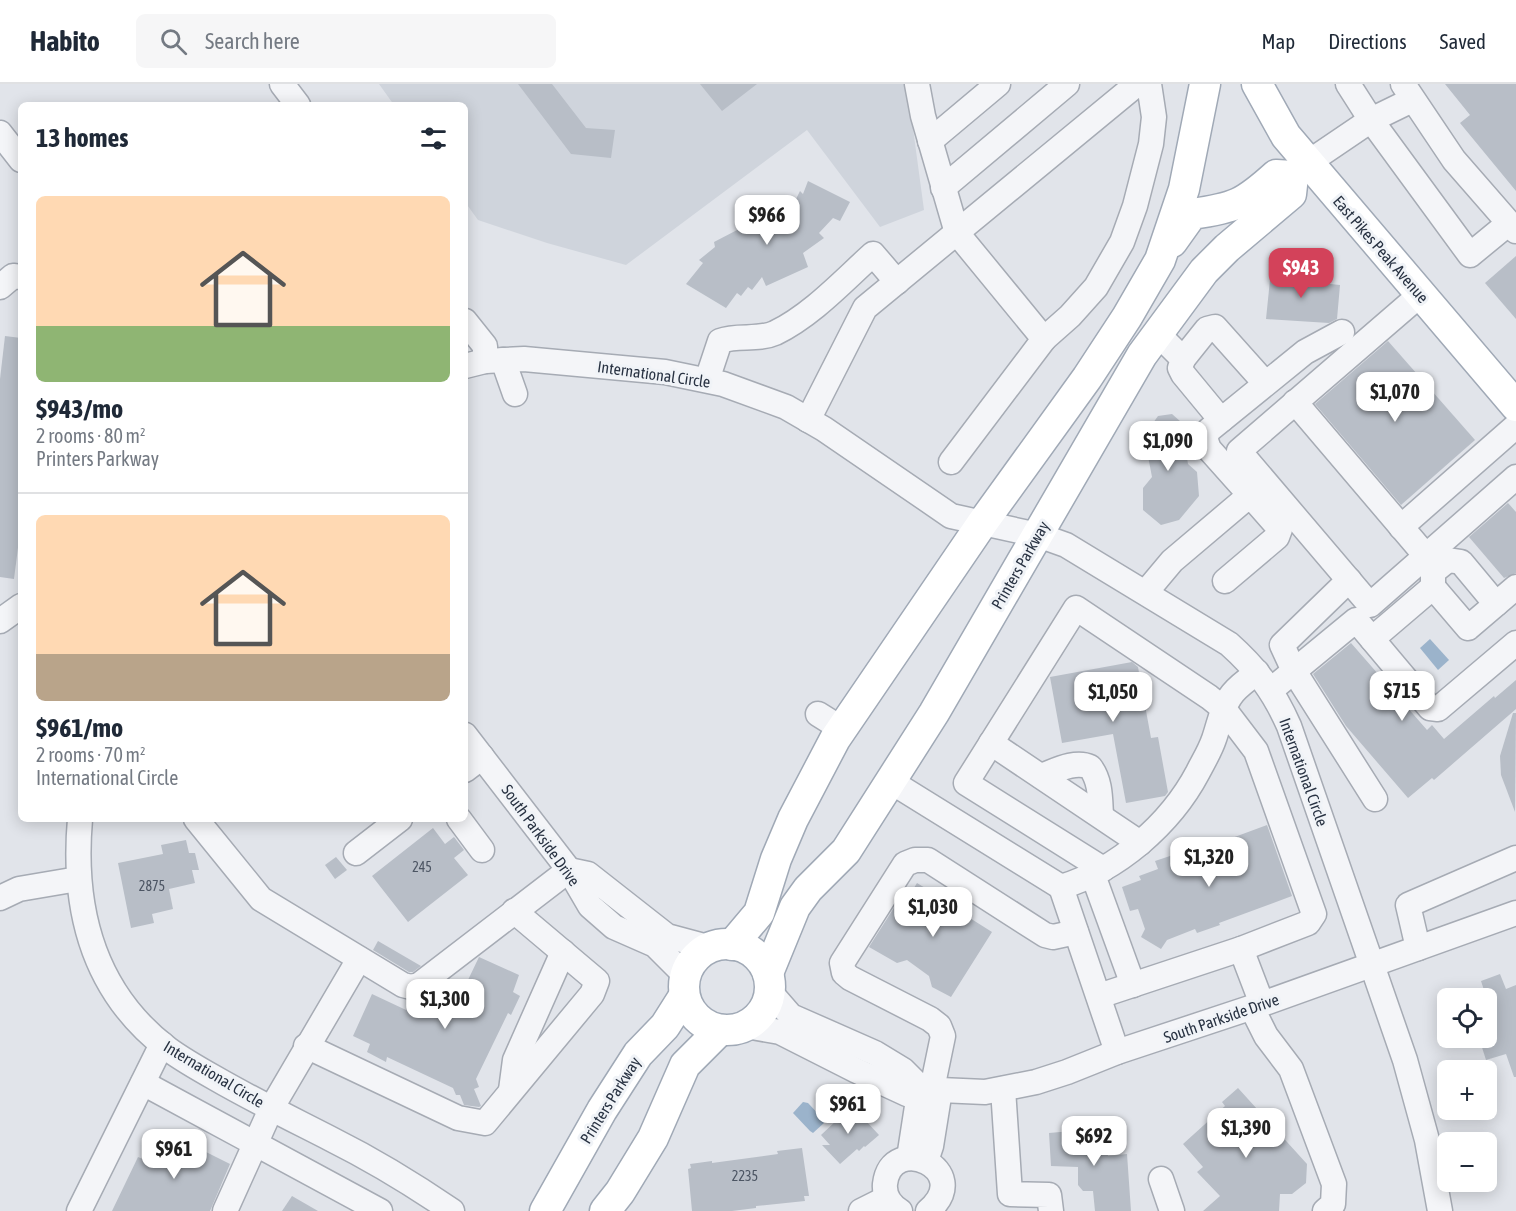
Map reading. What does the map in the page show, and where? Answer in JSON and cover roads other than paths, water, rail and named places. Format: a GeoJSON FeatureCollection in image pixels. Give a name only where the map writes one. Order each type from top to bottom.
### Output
{"type":"FeatureCollection","features":[{"type":"Feature","properties":{"kind":"main road"},"geometry":{"type":"LineString","coordinates":[[1160,260],[1184,189],[1205,84]]}},
{"type":"Feature","properties":{"kind":"main road","name":"East Pikes Peak Avenue"},"geometry":{"type":"LineString","coordinates":[[1257,84],[1286,136],[1301,169],[1421,294],[1515,408]]}},
{"type":"Feature","properties":{"kind":"main road"},"geometry":{"type":"LineString","coordinates":[[685,985],[698,956],[720,946],[759,913],[776,859],[830,722],[958,559],[1087,378],[1127,317],[1160,260],[1192,214],[1238,205],[1276,175],[1301,169]]}},
{"type":"Feature","properties":{"kind":"main road","name":"Printers Parkway"},"geometry":{"type":"LineString","coordinates":[[769,983],[795,906],[808,889],[846,851],[953,682],[1112,405],[1158,334],[1204,271],[1227,248],[1291,194],[1301,169]]}},
{"type":"Feature","properties":{"kind":"main road"},"geometry":{"type":"LineString","coordinates":[[605,1211],[620,1192],[653,1138],[685,1065],[733,1028],[762,1012],[769,983],[757,957],[742,947],[720,946]]}},
{"type":"Feature","properties":{"kind":"main road","name":"Printers Parkway"},"geometry":{"type":"LineString","coordinates":[[545,1211],[602,1110],[638,1054],[665,1026],[685,985]]}},
{"type":"Feature","properties":{"kind":"main road","name":"South Parkside Drive"},"geometry":{"type":"LineString","coordinates":[[685,985],[691,1012],[707,1025],[733,1028]]}},
{"type":"Feature","properties":{"kind":"street"},"geometry":{"type":"LineString","coordinates":[[282,84],[296,102]]}},
{"type":"Feature","properties":{"kind":"street"},"geometry":{"type":"LineString","coordinates":[[930,141],[998,84]]}},
{"type":"Feature","properties":{"kind":"street"},"geometry":{"type":"LineString","coordinates":[[944,188],[1067,84]]}},
{"type":"Feature","properties":{"kind":"street"},"geometry":{"type":"LineString","coordinates":[[808,420],[865,308],[1137,84]]}},
{"type":"Feature","properties":{"kind":"street"},"geometry":{"type":"LineString","coordinates":[[951,462],[1044,339],[1070,316],[1096,287],[1122,242],[1135,206],[1151,144],[1154,117],[1149,84]]}},
{"type":"Feature","properties":{"kind":"street"},"geometry":{"type":"LineString","coordinates":[[1301,169],[1371,120],[1407,92],[1454,160],[1512,227],[1470,255],[1371,120],[1348,84]]}},
{"type":"Feature","properties":{"kind":"street"},"geometry":{"type":"LineString","coordinates":[[919,85],[930,141],[957,233],[1044,339]]}},
{"type":"Feature","properties":{"kind":"street"},"geometry":{"type":"LineString","coordinates":[[0,133],[18,156]]}},
{"type":"Feature","properties":{"kind":"street"},"geometry":{"type":"LineString","coordinates":[[707,380],[720,341],[729,337],[757,338],[774,333],[806,313],[873,254],[897,282]]}},
{"type":"Feature","properties":{"kind":"street"},"geometry":{"type":"LineString","coordinates":[[0,287],[13,276],[18,277]]}},
{"type":"Feature","properties":{"kind":"street"},"geometry":{"type":"LineString","coordinates":[[1421,294],[1239,451],[1371,605],[1516,477]]}},
{"type":"Feature","properties":{"kind":"street"},"geometry":{"type":"LineString","coordinates":[[468,325],[485,346],[484,362],[515,394]]}},
{"type":"Feature","properties":{"kind":"street"},"geometry":{"type":"LineString","coordinates":[[1221,420],[1180,368],[1183,359],[1207,329],[1215,327],[1265,383]]}},
{"type":"Feature","properties":{"kind":"street"},"geometry":{"type":"LineString","coordinates":[[1224,581],[1277,537],[1280,529],[1209,449],[1205,438],[1209,430],[1305,352],[1342,332]]}},
{"type":"Feature","properties":{"kind":"street"},"geometry":{"type":"LineString","coordinates":[[1158,334],[1183,359]]}},
{"type":"Feature","properties":{"kind":"street","name":"International Circle"},"geometry":{"type":"LineString","coordinates":[[484,362],[524,359],[665,372],[707,380],[755,394],[786,407],[808,420],[951,516],[1038,535],[1066,545],[1214,633],[1244,657],[1264,681],[1289,726],[1405,1060],[1427,1140],[1440,1211]]}},
{"type":"Feature","properties":{"kind":"street"},"geometry":{"type":"LineString","coordinates":[[1295,402],[1426,556]]}},
{"type":"Feature","properties":{"kind":"street"},"geometry":{"type":"LineString","coordinates":[[1401,527],[1515,408]]}},
{"type":"Feature","properties":{"kind":"street"},"geometry":{"type":"LineString","coordinates":[[1146,592],[1172,561],[1250,495]]}},
{"type":"Feature","properties":{"kind":"street"},"geometry":{"type":"LineString","coordinates":[[951,516],[958,559]]}},
{"type":"Feature","properties":{"kind":"street"},"geometry":{"type":"LineString","coordinates":[[1496,604],[1461,562],[1448,560],[1433,572],[1433,587],[1468,628],[1516,587]]}},
{"type":"Feature","properties":{"kind":"street"},"geometry":{"type":"LineString","coordinates":[[1349,580],[1282,645],[1294,671],[1375,800]]}},
{"type":"Feature","properties":{"kind":"street"},"geometry":{"type":"LineString","coordinates":[[1372,639],[1433,587]]}},
{"type":"Feature","properties":{"kind":"street"},"geometry":{"type":"LineString","coordinates":[[0,621],[18,608]]}},
{"type":"Feature","properties":{"kind":"street"},"geometry":{"type":"LineString","coordinates":[[1099,996],[1133,985],[1241,949],[1308,923],[1314,914],[1256,751],[1224,709],[1076,608],[966,783],[1098,872],[1133,985]]}},
{"type":"Feature","properties":{"kind":"street"},"geometry":{"type":"LineString","coordinates":[[1061,888],[1098,872],[1140,843],[1161,822],[1189,787],[1214,740],[1231,695],[1294,671],[1356,620],[1430,708],[1438,709],[1516,643]]}},
{"type":"Feature","properties":{"kind":"street"},"geometry":{"type":"LineString","coordinates":[[991,743],[1140,843]]}},
{"type":"Feature","properties":{"kind":"street","name":"South Parkside Drive"},"geometry":{"type":"LineString","coordinates":[[468,746],[473,764],[569,870],[590,906],[614,927],[655,945],[685,985]]}},
{"type":"Feature","properties":{"kind":"street"},"geometry":{"type":"LineString","coordinates":[[1041,777],[1071,766],[1090,767],[1097,777],[1101,816]]}},
{"type":"Feature","properties":{"kind":"street"},"geometry":{"type":"LineString","coordinates":[[890,781],[1061,888],[1118,1052]]}},
{"type":"Feature","properties":{"kind":"street","name":"International Circle"},"geometry":{"type":"LineString","coordinates":[[80,822],[78,879],[87,931],[101,969],[136,1020],[162,1044],[186,1061],[271,1109],[387,1169],[452,1211]]}},
{"type":"Feature","properties":{"kind":"street"},"geometry":{"type":"LineString","coordinates":[[198,822],[261,899],[403,986],[419,985],[569,870],[588,874],[667,936],[720,946]]}},
{"type":"Feature","properties":{"kind":"street"},"geometry":{"type":"LineString","coordinates":[[356,853],[396,822]]}},
{"type":"Feature","properties":{"kind":"street"},"geometry":{"type":"LineString","coordinates":[[461,822],[482,850]]}},
{"type":"Feature","properties":{"kind":"street"},"geometry":{"type":"LineString","coordinates":[[1418,948],[1408,905],[1516,858]]}},
{"type":"Feature","properties":{"kind":"street"},"geometry":{"type":"LineString","coordinates":[[918,1159],[931,1146],[931,1089],[943,1036],[939,1026],[930,1019],[850,978],[844,973],[842,963],[905,864],[915,860],[928,860],[1044,935],[1053,937],[1076,932]]}},
{"type":"Feature","properties":{"kind":"street"},"geometry":{"type":"LineString","coordinates":[[0,898],[19,889],[78,879]]}},
{"type":"Feature","properties":{"kind":"street"},"geometry":{"type":"LineString","coordinates":[[306,1046],[458,1118],[485,1123],[592,994],[597,981],[514,911]]}},
{"type":"Feature","properties":{"kind":"street","name":"South Parkside Drive"},"geometry":{"type":"LineString","coordinates":[[733,1028],[780,1032],[907,1094],[931,1089],[985,1092],[1046,1078],[1257,1006],[1516,913]]}},
{"type":"Feature","properties":{"kind":"street"},"geometry":{"type":"LineString","coordinates":[[1241,949],[1266,1036],[1292,1069],[1330,1174],[1334,1194],[1333,1204],[1325,1211]]}},
{"type":"Feature","properties":{"kind":"street"},"geometry":{"type":"LineString","coordinates":[[511,1090],[515,1059],[563,952]]}},
{"type":"Feature","properties":{"kind":"street"},"geometry":{"type":"LineString","coordinates":[[225,1211],[271,1109],[359,959]]}},
{"type":"Feature","properties":{"kind":"street"},"geometry":{"type":"LineString","coordinates":[[769,983],[791,1016],[875,1053],[931,1089]]}},
{"type":"Feature","properties":{"kind":"street"},"geometry":{"type":"LineString","coordinates":[[80,1211],[162,1044]]}},
{"type":"Feature","properties":{"kind":"street"},"geometry":{"type":"LineString","coordinates":[[142,1083],[380,1211]]}},
{"type":"Feature","properties":{"kind":"street"},"geometry":{"type":"LineString","coordinates":[[1003,1089],[1010,1194],[1049,1195],[1051,1211]]}},
{"type":"Feature","properties":{"kind":"street"},"geometry":{"type":"LineString","coordinates":[[861,1211],[893,1204],[885,1187],[886,1178],[892,1167],[900,1161],[918,1159],[934,1167],[942,1184],[938,1202],[928,1211]]}},
{"type":"Feature","properties":{"kind":"street"},"geometry":{"type":"LineString","coordinates":[[1161,1179],[1172,1211]]}},
{"type":"Feature","properties":{"kind":"water"},"geometry":{"type":"Polygon","coordinates":[[[1430,639],[1449,660],[1438,670],[1420,648],[1430,639]]]}},
{"type":"Feature","properties":{"kind":"water"},"geometry":{"type":"Polygon","coordinates":[[[803,1102],[808,1103],[824,1120],[824,1123],[813,1133],[793,1113],[803,1102]]]}}]}
